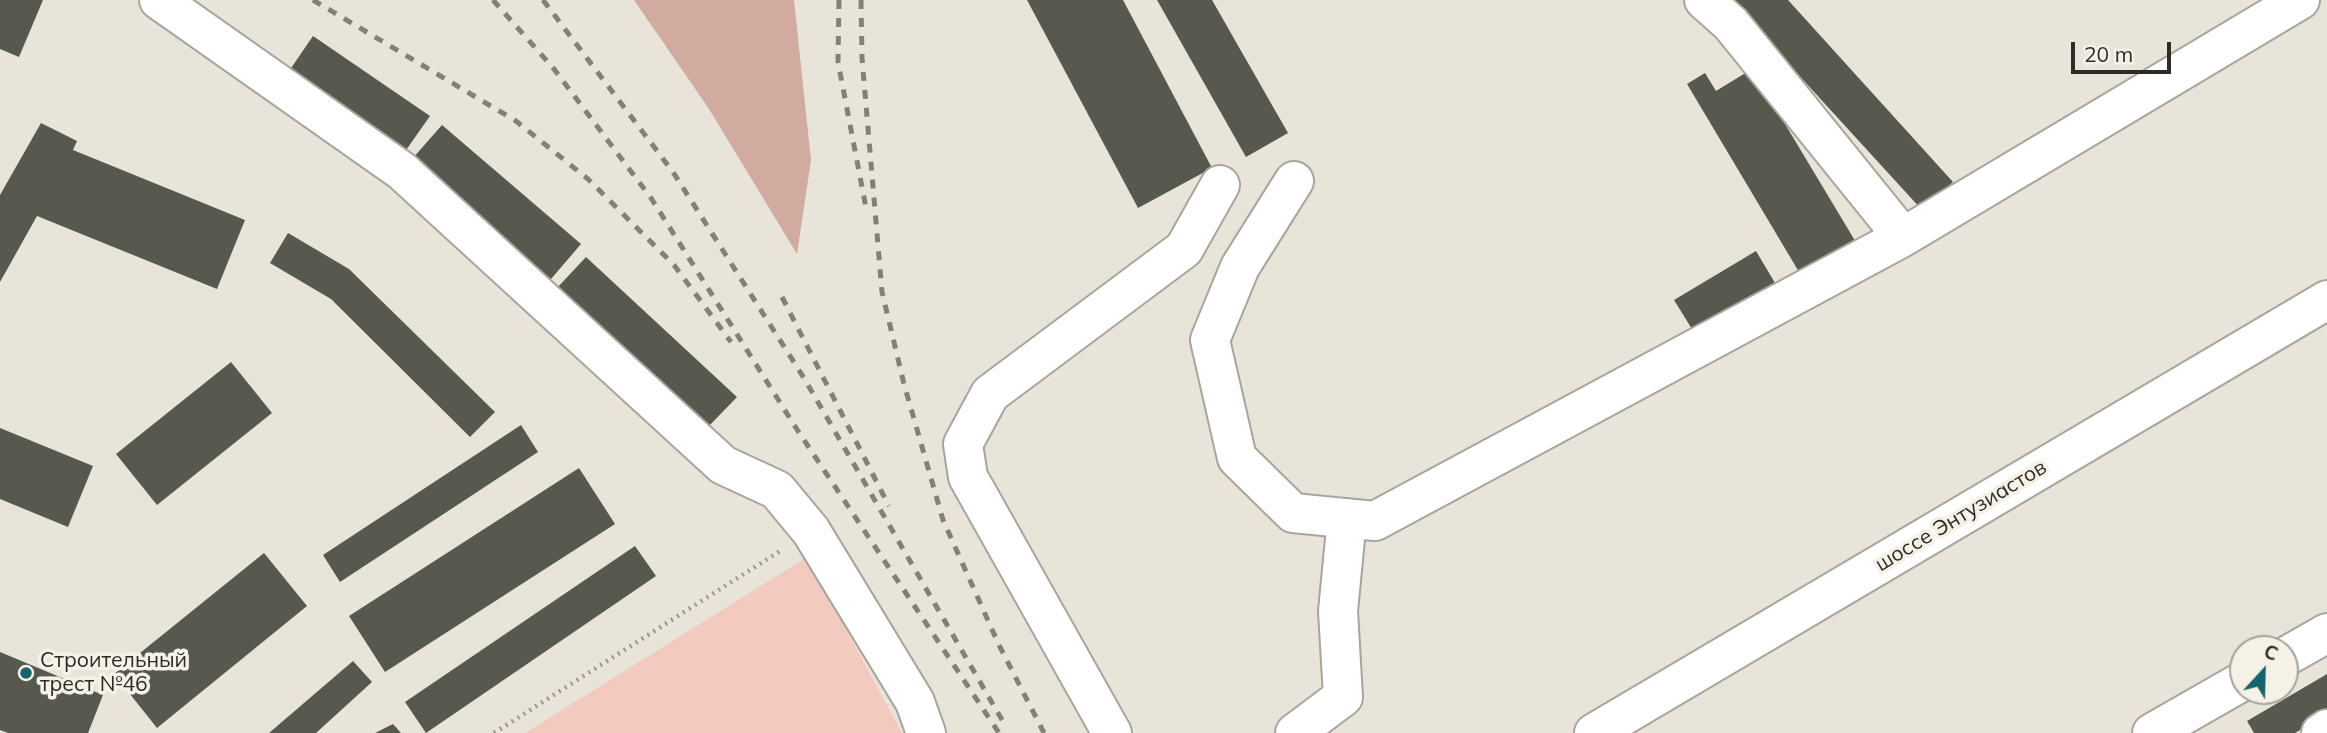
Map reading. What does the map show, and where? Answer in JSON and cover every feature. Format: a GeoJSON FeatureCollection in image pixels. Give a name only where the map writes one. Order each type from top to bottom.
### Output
{"type":"FeatureCollection","features":[{"type":"Feature","properties":{"kind":"main road"},"geometry":{"type":"LineString","coordinates":[[159,0],[402,171],[723,465],[777,490],[811,531],[915,702],[926,733]]}},
{"type":"Feature","properties":{"kind":"main road"},"geometry":{"type":"LineString","coordinates":[[1704,0],[1731,24],[1903,237]]}},
{"type":"Feature","properties":{"kind":"main road"},"geometry":{"type":"LineString","coordinates":[[1294,181],[1240,267],[1210,340],[1237,458],[1293,513],[1376,521],[1903,237],[2300,0]]}},
{"type":"Feature","properties":{"kind":"main road"},"geometry":{"type":"LineString","coordinates":[[1112,733],[968,477],[963,444],[990,394],[1184,249],[1220,185]]}},
{"type":"Feature","properties":{"kind":"main road","name":"шоссе Энтузиастов"},"geometry":{"type":"LineString","coordinates":[[1594,733],[2327,300]]}},
{"type":"Feature","properties":{"kind":"main road"},"geometry":{"type":"LineString","coordinates":[[1295,733],[1343,697],[1338,611],[1347,518]]}},
{"type":"Feature","properties":{"kind":"main road"},"geometry":{"type":"LineString","coordinates":[[2299,649],[2327,633]]}},
{"type":"Feature","properties":{"kind":"main road"},"geometry":{"type":"LineString","coordinates":[[2152,733],[2229,689]]}},
{"type":"Feature","properties":{"kind":"main road"},"geometry":{"type":"LineString","coordinates":[[2321,733],[2327,729]]}},
{"type":"Feature","properties":{"kind":"path"},"geometry":{"type":"LineString","coordinates":[[494,733],[811,531]]}},
{"type":"Feature","properties":{"kind":"shaded area"},"geometry":{"type":"Polygon","coordinates":[[[634,0],[794,0],[811,160],[797,254],[709,109],[634,0]]]}},
{"type":"Feature","properties":{"kind":"shaded area"},"geometry":{"type":"Polygon","coordinates":[[[807,557],[902,733],[525,733],[807,557]]]}},
{"type":"Feature","properties":{"kind":"building"},"geometry":{"type":"Polygon","coordinates":[[[0,0],[43,0],[19,57],[0,49],[0,0]]]}},
{"type":"Feature","properties":{"kind":"building"},"geometry":{"type":"Polygon","coordinates":[[[1027,0],[1123,0],[1212,168],[1138,208],[1027,0]]]}},
{"type":"Feature","properties":{"kind":"building"},"geometry":{"type":"Polygon","coordinates":[[[1157,0],[1212,0],[1288,133],[1246,157],[1157,0]]]}},
{"type":"Feature","properties":{"kind":"building"},"geometry":{"type":"Polygon","coordinates":[[[1730,0],[1788,0],[1953,182],[1922,210],[1730,0]]]}},
{"type":"Feature","properties":{"kind":"building"},"geometry":{"type":"Polygon","coordinates":[[[313,36],[430,116],[404,153],[287,74],[313,36]]]}},
{"type":"Feature","properties":{"kind":"building"},"geometry":{"type":"Polygon","coordinates":[[[1752,69],[1860,249],[1805,282],[1687,84],[1705,73],[1716,91],[1752,69]]]}},
{"type":"Feature","properties":{"kind":"building"},"geometry":{"type":"Polygon","coordinates":[[[41,123],[77,141],[73,150],[245,220],[217,289],[37,216],[0,282],[0,195],[41,123]]]}},
{"type":"Feature","properties":{"kind":"building"},"geometry":{"type":"Polygon","coordinates":[[[442,125],[581,244],[551,279],[412,159],[442,125]]]}},
{"type":"Feature","properties":{"kind":"building"},"geometry":{"type":"Polygon","coordinates":[[[288,233],[349,269],[495,412],[470,437],[331,299],[270,263],[288,233]]]}},
{"type":"Feature","properties":{"kind":"building"},"geometry":{"type":"Polygon","coordinates":[[[1756,251],[1781,293],[1700,342],[1674,300],[1756,251]]]}},
{"type":"Feature","properties":{"kind":"building"},"geometry":{"type":"Polygon","coordinates":[[[586,257],[737,397],[708,427],[557,288],[586,257]]]}},
{"type":"Feature","properties":{"kind":"building"},"geometry":{"type":"Polygon","coordinates":[[[231,362],[272,413],[157,505],[116,454],[231,362]]]}},
{"type":"Feature","properties":{"kind":"building"},"geometry":{"type":"Polygon","coordinates":[[[521,425],[538,452],[340,582],[323,555],[521,425]]]}},
{"type":"Feature","properties":{"kind":"building"},"geometry":{"type":"Polygon","coordinates":[[[0,428],[93,466],[68,527],[0,499],[0,428]]]}},
{"type":"Feature","properties":{"kind":"building"},"geometry":{"type":"Polygon","coordinates":[[[579,468],[615,524],[385,672],[349,616],[579,468]]]}},
{"type":"Feature","properties":{"kind":"building"},"geometry":{"type":"Polygon","coordinates":[[[635,546],[656,576],[426,733],[405,702],[635,546]]]}},
{"type":"Feature","properties":{"kind":"building"},"geometry":{"type":"Polygon","coordinates":[[[264,553],[307,606],[157,728],[114,674],[264,553]]]}},
{"type":"Feature","properties":{"kind":"building","name":"Строительный трест №46"},"geometry":{"type":"Polygon","coordinates":[[[0,652],[103,695],[88,733],[8,733],[0,730],[0,652]]]}},
{"type":"Feature","properties":{"kind":"building"},"geometry":{"type":"Polygon","coordinates":[[[353,661],[372,682],[316,733],[269,733],[353,661]]]}},
{"type":"Feature","properties":{"kind":"building"},"geometry":{"type":"Polygon","coordinates":[[[2327,674],[2327,714],[2295,733],[2254,733],[2247,721],[2274,705],[2299,705],[2299,690],[2327,674]]]}},
{"type":"Feature","properties":{"kind":"building"},"geometry":{"type":"Polygon","coordinates":[[[393,724],[401,733],[375,733],[393,724]]]}},
{"type":"Feature","properties":{"kind":"railway"},"geometry":{"type":"LineString","coordinates":[[313,0],[516,121],[588,179],[674,265],[731,342]]}},
{"type":"Feature","properties":{"kind":"railway"},"geometry":{"type":"LineString","coordinates":[[493,0],[554,69],[651,198],[798,431],[999,733]]}},
{"type":"Feature","properties":{"kind":"railway"},"geometry":{"type":"LineString","coordinates":[[543,0],[673,172],[804,378],[1005,725]]}},
{"type":"Feature","properties":{"kind":"railway"},"geometry":{"type":"LineString","coordinates":[[839,0],[838,62],[867,213]]}},
{"type":"Feature","properties":{"kind":"railway"},"geometry":{"type":"LineString","coordinates":[[861,0],[862,58],[882,292],[904,384],[943,520],[999,645],[1044,733]]}},
{"type":"Feature","properties":{"kind":"railway"},"geometry":{"type":"LineString","coordinates":[[782,297],[889,506]]}},
{"type":"Feature","properties":{"kind":"place","name":"Строительный трест №46"},"geometry":{"type":"Point","coordinates":[26,673]}}]}
